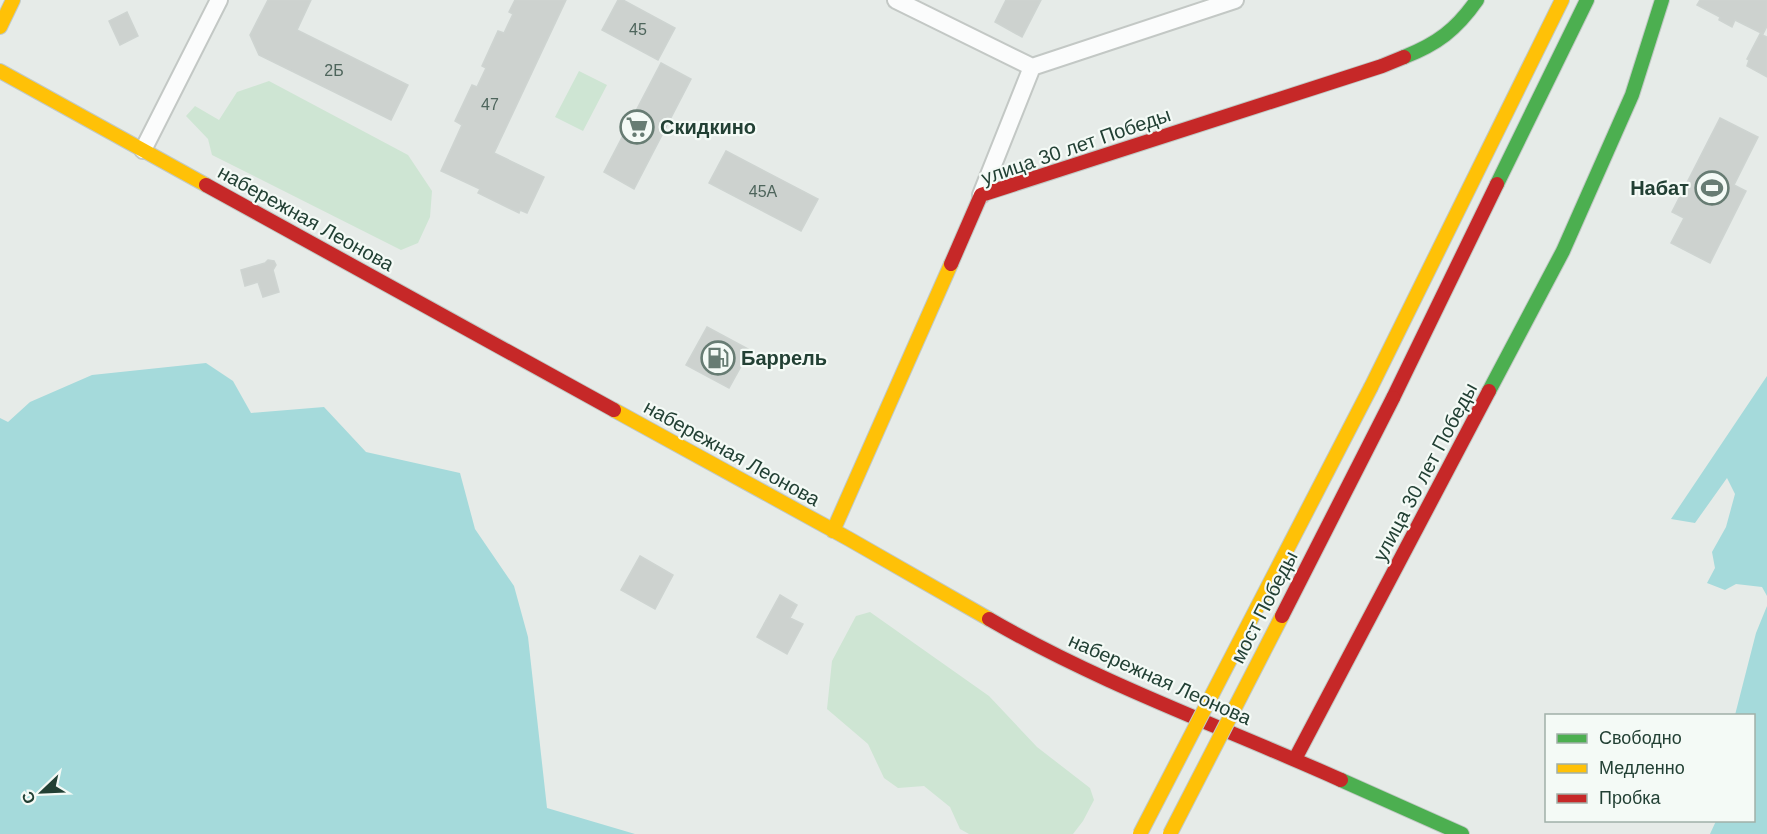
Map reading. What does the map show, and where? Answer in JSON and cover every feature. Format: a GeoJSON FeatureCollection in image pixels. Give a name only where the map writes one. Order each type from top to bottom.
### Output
{"type":"FeatureCollection","features":[{"type":"Feature","properties":{"kind":"main road"},"geometry":{"type":"LineString","coordinates":[[0,27],[14,0]]}},
{"type":"Feature","properties":{"kind":"main road","name":"улица 30 лет Победы"},"geometry":{"type":"LineString","coordinates":[[833,531],[981,195],[1382,66],[1427,48],[1448,36],[1467,16],[1477,0]]}},
{"type":"Feature","properties":{"kind":"main road"},"geometry":{"type":"LineString","coordinates":[[1140,834],[1371,387],[1562,0]]}},
{"type":"Feature","properties":{"kind":"main road","name":"мост Победы"},"geometry":{"type":"LineString","coordinates":[[1170,834],[1393,398],[1587,0]]}},
{"type":"Feature","properties":{"kind":"main road","name":"улица 30 лет Победы"},"geometry":{"type":"LineString","coordinates":[[1295,759],[1563,251],[1632,95],[1662,0]]}},
{"type":"Feature","properties":{"kind":"main road","name":"набережная Леонова"},"geometry":{"type":"LineString","coordinates":[[0,71],[833,531],[1013,633],[1152,700],[1295,759],[1462,834]]}},
{"type":"Feature","properties":{"kind":"street"},"geometry":{"type":"LineString","coordinates":[[143,150],[219,0]]}},
{"type":"Feature","properties":{"kind":"street"},"geometry":{"type":"LineString","coordinates":[[896,0],[1032,67],[1235,0]]}},
{"type":"Feature","properties":{"kind":"street"},"geometry":{"type":"LineString","coordinates":[[981,195],[1032,67]]}},
{"type":"Feature","properties":{"kind":"green space"},"geometry":{"type":"Polygon","coordinates":[[[579,71],[607,85],[583,131],[555,117],[579,71]]]}},
{"type":"Feature","properties":{"kind":"green space"},"geometry":{"type":"Polygon","coordinates":[[[269,81],[408,155],[432,191],[430,217],[418,243],[401,250],[212,155],[208,139],[186,116],[195,106],[219,120],[237,92],[269,81]]]}},
{"type":"Feature","properties":{"kind":"green space"},"geometry":{"type":"Polygon","coordinates":[[[870,612],[989,696],[1037,747],[1090,788],[1094,800],[1073,834],[969,834],[960,829],[950,807],[924,786],[898,788],[884,778],[868,744],[827,709],[832,661],[856,616],[870,612]]]}},
{"type":"Feature","properties":{"kind":"water"},"geometry":{"type":"Polygon","coordinates":[[[206,363],[233,381],[251,413],[324,407],[366,452],[460,473],[475,529],[514,586],[528,637],[547,808],[635,834],[0,834],[0,418],[8,422],[30,402],[92,375],[206,363]]]}},
{"type":"Feature","properties":{"kind":"water"},"geometry":{"type":"Polygon","coordinates":[[[1767,376],[1767,596],[1762,587],[1736,584],[1725,590],[1707,583],[1715,568],[1712,552],[1726,527],[1735,494],[1727,478],[1695,523],[1671,519],[1767,376]]]}},
{"type":"Feature","properties":{"kind":"water"},"geometry":{"type":"Polygon","coordinates":[[[1767,606],[1767,834],[1710,834],[1716,822],[1755,822],[1755,714],[1735,714],[1756,633],[1767,606]]]}},
{"type":"Feature","properties":{"kind":"building"},"geometry":{"type":"Polygon","coordinates":[[[268,0],[311,0],[297,30],[408,85],[391,120],[259,55],[250,35],[268,0]]]}},
{"type":"Feature","properties":{"kind":"building"},"geometry":{"type":"Polygon","coordinates":[[[515,0],[566,0],[494,153],[544,177],[527,213],[520,210],[519,213],[478,193],[480,189],[441,171],[462,125],[455,121],[472,85],[477,87],[486,68],[482,66],[498,31],[504,33],[513,14],[509,12],[515,0]]]}},
{"type":"Feature","properties":{"kind":"building"},"geometry":{"type":"Polygon","coordinates":[[[618,0],[623,0],[675,28],[658,60],[602,30],[618,0]]]}},
{"type":"Feature","properties":{"kind":"building"},"geometry":{"type":"Polygon","coordinates":[[[1006,0],[1041,0],[1022,37],[995,22],[1006,0]]]}},
{"type":"Feature","properties":{"kind":"building"},"geometry":{"type":"Polygon","coordinates":[[[1700,0],[1767,0],[1767,26],[1763,34],[1735,20],[1732,27],[1719,20],[1720,17],[1697,5],[1700,0]]]}},
{"type":"Feature","properties":{"kind":"building"},"geometry":{"type":"Polygon","coordinates":[[[127,12],[138,36],[120,45],[109,21],[127,12]]]}},
{"type":"Feature","properties":{"kind":"building"},"geometry":{"type":"Polygon","coordinates":[[[1760,34],[1767,37],[1767,77],[1747,66],[1749,60],[1747,59],[1760,34]]]}},
{"type":"Feature","properties":{"kind":"building"},"geometry":{"type":"Polygon","coordinates":[[[661,63],[691,79],[634,189],[604,172],[661,63]]]}},
{"type":"Feature","properties":{"kind":"building","name":"Набат"},"geometry":{"type":"Polygon","coordinates":[[[1720,118],[1758,137],[1734,185],[1746,191],[1710,263],[1671,243],[1684,218],[1672,212],[1720,118]]]}},
{"type":"Feature","properties":{"kind":"building"},"geometry":{"type":"Polygon","coordinates":[[[726,151],[818,199],[801,231],[709,183],[726,151]]]}},
{"type":"Feature","properties":{"kind":"building"},"geometry":{"type":"Polygon","coordinates":[[[268,260],[274,261],[276,265],[273,270],[279,292],[263,297],[258,282],[245,286],[241,270],[268,260]]]}},
{"type":"Feature","properties":{"kind":"building","name":"Баррель"},"geometry":{"type":"Polygon","coordinates":[[[707,327],[750,350],[729,388],[686,365],[707,327]]]}},
{"type":"Feature","properties":{"kind":"building"},"geometry":{"type":"Polygon","coordinates":[[[640,556],[673,575],[655,609],[621,590],[640,556]]]}},
{"type":"Feature","properties":{"kind":"building"},"geometry":{"type":"Polygon","coordinates":[[[780,595],[797,605],[790,618],[803,624],[787,654],[757,637],[780,595]]]}},
{"type":"Feature","properties":{"kind":"traffic: fast"},"geometry":{"type":"LineString","coordinates":[[1404,57],[1445,35],[1477,0]]}},
{"type":"Feature","properties":{"kind":"traffic: fast"},"geometry":{"type":"LineString","coordinates":[[1497,184],[1587,0]]}},
{"type":"Feature","properties":{"kind":"traffic: fast"},"geometry":{"type":"LineString","coordinates":[[1489,391],[1563,251],[1632,95],[1662,0]]}},
{"type":"Feature","properties":{"kind":"traffic: fast"},"geometry":{"type":"LineString","coordinates":[[1341,780],[1462,834]]}},
{"type":"Feature","properties":{"kind":"traffic: slow"},"geometry":{"type":"LineString","coordinates":[[0,27],[13,0]]}},
{"type":"Feature","properties":{"kind":"traffic: slow"},"geometry":{"type":"LineString","coordinates":[[1371,387],[1562,0]]}},
{"type":"Feature","properties":{"kind":"traffic: slow"},"geometry":{"type":"LineString","coordinates":[[0,71],[206,185]]}},
{"type":"Feature","properties":{"kind":"traffic: slow"},"geometry":{"type":"LineString","coordinates":[[833,531],[951,264]]}},
{"type":"Feature","properties":{"kind":"traffic: slow"},"geometry":{"type":"LineString","coordinates":[[1140,834],[1371,387]]}},
{"type":"Feature","properties":{"kind":"traffic: slow"},"geometry":{"type":"LineString","coordinates":[[614,410],[989,619]]}},
{"type":"Feature","properties":{"kind":"traffic: slow"},"geometry":{"type":"LineString","coordinates":[[1170,834],[1282,616]]}},
{"type":"Feature","properties":{"kind":"traffic: jam"},"geometry":{"type":"LineString","coordinates":[[951,264],[981,195],[1404,57]]}},
{"type":"Feature","properties":{"kind":"traffic: jam"},"geometry":{"type":"LineString","coordinates":[[1393,398],[1497,184]]}},
{"type":"Feature","properties":{"kind":"traffic: jam"},"geometry":{"type":"LineString","coordinates":[[206,185],[614,410]]}},
{"type":"Feature","properties":{"kind":"traffic: jam"},"geometry":{"type":"LineString","coordinates":[[1295,759],[1489,391]]}},
{"type":"Feature","properties":{"kind":"traffic: jam"},"geometry":{"type":"LineString","coordinates":[[1282,616],[1393,398]]}},
{"type":"Feature","properties":{"kind":"traffic: jam"},"geometry":{"type":"LineString","coordinates":[[989,619],[1118,685],[1341,780]]}},
{"type":"Feature","properties":{"kind":"place","name":"Скидкино"},"geometry":{"type":"Point","coordinates":[637,127]}},
{"type":"Feature","properties":{"kind":"place","name":"Набат"},"geometry":{"type":"Point","coordinates":[1712,188]}},
{"type":"Feature","properties":{"kind":"place","name":"Баррель"},"geometry":{"type":"Point","coordinates":[718,358]}}]}
